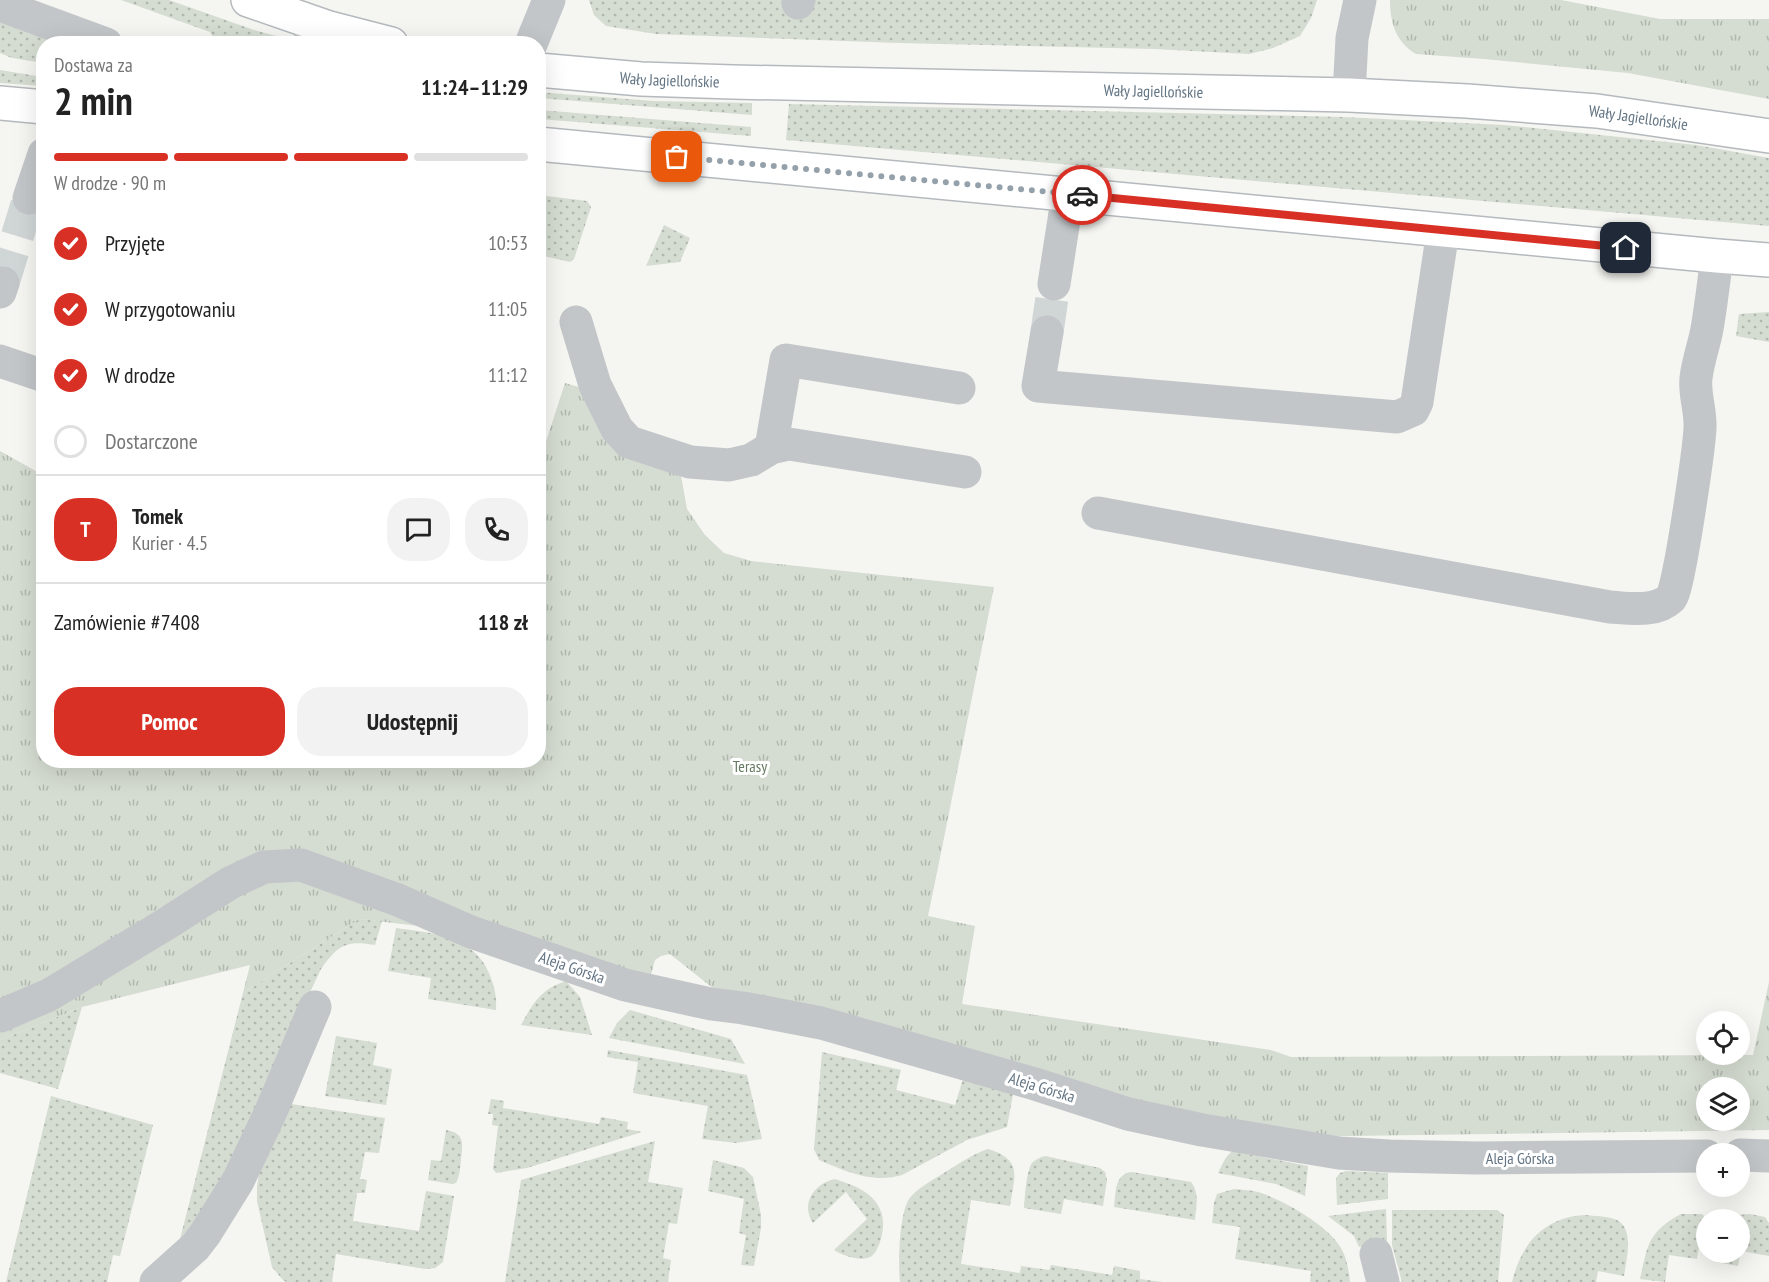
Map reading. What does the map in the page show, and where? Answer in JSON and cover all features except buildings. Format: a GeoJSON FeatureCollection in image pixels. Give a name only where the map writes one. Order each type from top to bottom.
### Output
{"type":"FeatureCollection","features":[{"type":"Feature","properties":{"kind":"main road"},"geometry":{"type":"LineString","coordinates":[[248,0],[318,36]]}},
{"type":"Feature","properties":{"kind":"main road","name":"Wały Jagiellońskie"},"geometry":{"type":"LineString","coordinates":[[546,71],[641,79],[764,83],[1349,95],[1467,100],[1597,111],[1769,136]]}},
{"type":"Feature","properties":{"kind":"main road"},"geometry":{"type":"LineString","coordinates":[[0,103],[36,106]]}},
{"type":"Feature","properties":{"kind":"main road"},"geometry":{"type":"LineString","coordinates":[[546,145],[1769,260]]}},
{"type":"Feature","properties":{"kind":"street"},"geometry":{"type":"LineString","coordinates":[[534,36],[549,0]]}},
{"type":"Feature","properties":{"kind":"street"},"geometry":{"type":"LineString","coordinates":[[1349,95],[1352,38],[1360,0]]}},
{"type":"Feature","properties":{"kind":"street"},"geometry":{"type":"LineString","coordinates":[[0,5],[84,36]]}},
{"type":"Feature","properties":{"kind":"street"},"geometry":{"type":"LineString","coordinates":[[29,198],[36,177]]}},
{"type":"Feature","properties":{"kind":"street"},"geometry":{"type":"LineString","coordinates":[[1054,284],[1068,194]]}},
{"type":"Feature","properties":{"kind":"street"},"geometry":{"type":"LineString","coordinates":[[1047,332],[1038,386],[1397,417],[1413,411],[1417,402],[1443,231]]}},
{"type":"Feature","properties":{"kind":"street"},"geometry":{"type":"LineString","coordinates":[[1098,513],[1610,607],[1635,609],[1659,606],[1671,598],[1675,592],[1679,571],[1696,466],[1700,425],[1696,380],[1711,303],[1717,256]]}},
{"type":"Feature","properties":{"kind":"street"},"geometry":{"type":"LineString","coordinates":[[576,322],[595,385],[617,429],[629,442],[702,464],[729,465],[751,460],[771,448],[789,444],[965,472]]}},
{"type":"Feature","properties":{"kind":"street"},"geometry":{"type":"LineString","coordinates":[[771,448],[786,360],[959,388]]}},
{"type":"Feature","properties":{"kind":"street"},"geometry":{"type":"LineString","coordinates":[[0,361],[36,373]]}},
{"type":"Feature","properties":{"kind":"street","name":"Aleja Górska"},"geometry":{"type":"LineString","coordinates":[[0,1016],[49,995],[230,883],[264,867],[301,865],[398,900],[471,932],[625,985],[711,1004],[821,1023],[1035,1084],[1128,1114],[1202,1130],[1340,1153],[1379,1155],[1477,1158],[1696,1155]]}},
{"type":"Feature","properties":{"kind":"street"},"geometry":{"type":"LineString","coordinates":[[156,1282],[195,1247],[238,1181],[272,1109],[315,1007]]}},
{"type":"Feature","properties":{"kind":"street"},"geometry":{"type":"LineString","coordinates":[[1750,1155],[1769,1156]]}},
{"type":"Feature","properties":{"kind":"green space"},"geometry":{"type":"Polygon","coordinates":[[[121,0],[169,0],[276,36],[213,36],[210,32],[121,0]]]}},
{"type":"Feature","properties":{"kind":"green space"},"geometry":{"type":"Polygon","coordinates":[[[589,0],[1317,0],[1311,18],[1300,36],[1273,48],[1249,54],[1155,49],[656,34],[606,26],[594,15],[589,0]]]}},
{"type":"Feature","properties":{"kind":"green space"},"geometry":{"type":"Polygon","coordinates":[[[1390,0],[1561,0],[1660,19],[1769,19],[1769,99],[1628,73],[1416,54],[1399,38],[1391,16],[1390,0]]]}},
{"type":"Feature","properties":{"kind":"green space"},"geometry":{"type":"Polygon","coordinates":[[[0,18],[49,36],[36,36],[36,62],[12,58],[0,53],[0,18]]]}},
{"type":"Feature","properties":{"kind":"green space"},"geometry":{"type":"Polygon","coordinates":[[[0,70],[36,76],[36,86],[0,83],[0,70]]]}},
{"type":"Feature","properties":{"kind":"green space"},"geometry":{"type":"Polygon","coordinates":[[[546,93],[653,101],[752,103],[752,115],[546,99],[546,93]]]}},
{"type":"Feature","properties":{"kind":"green space"},"geometry":{"type":"Polygon","coordinates":[[[789,104],[1343,117],[1504,125],[1696,145],[1769,158],[1769,226],[786,140],[789,104]]]}},
{"type":"Feature","properties":{"kind":"green space"},"geometry":{"type":"Polygon","coordinates":[[[546,111],[751,127],[751,136],[546,120],[546,111]]]}},
{"type":"Feature","properties":{"kind":"green space"},"geometry":{"type":"Polygon","coordinates":[[[546,196],[587,201],[591,207],[574,259],[570,262],[546,257],[546,196]]]}},
{"type":"Feature","properties":{"kind":"green space"},"geometry":{"type":"Polygon","coordinates":[[[664,225],[690,238],[680,262],[646,266],[664,225]]]}},
{"type":"Feature","properties":{"kind":"green space"},"geometry":{"type":"Polygon","coordinates":[[[1769,312],[1769,342],[1736,336],[1739,314],[1769,312]]]}},
{"type":"Feature","properties":{"kind":"green space","name":"Terasy"},"geometry":{"type":"Polygon","coordinates":[[[565,383],[582,388],[680,470],[687,509],[705,535],[724,553],[751,561],[994,587],[928,916],[975,926],[962,1004],[1271,1050],[1291,1057],[1696,1055],[1696,1065],[1750,1065],[1750,1055],[1753,1055],[1769,982],[1769,1130],[1750,1130],[1750,1077],[1696,1077],[1696,1131],[1699,1131],[1278,1137],[1254,1140],[864,1018],[714,989],[670,954],[655,960],[647,989],[470,932],[359,919],[243,993],[250,965],[82,1007],[0,1040],[0,451],[36,471],[36,768],[546,768],[546,441],[565,383]]]}},
{"type":"Feature","properties":{"kind":"green space"},"geometry":{"type":"Polygon","coordinates":[[[359,919],[382,921],[375,945],[357,943],[344,946],[333,954],[321,969],[224,1174],[205,1210],[180,1239],[243,993],[359,919]]]}},
{"type":"Feature","properties":{"kind":"green space"},"geometry":{"type":"Polygon","coordinates":[[[396,928],[437,934],[462,943],[473,951],[482,960],[491,977],[496,995],[496,1010],[428,999],[431,978],[388,971],[396,928]]]}},
{"type":"Feature","properties":{"kind":"green space"},"geometry":{"type":"Polygon","coordinates":[[[566,981],[580,997],[592,1035],[521,1025],[544,993],[566,981]]]}},
{"type":"Feature","properties":{"kind":"green space"},"geometry":{"type":"Polygon","coordinates":[[[82,1007],[58,1089],[0,1073],[0,1040],[82,1007]]]}},
{"type":"Feature","properties":{"kind":"green space"},"geometry":{"type":"Polygon","coordinates":[[[630,1010],[731,1039],[745,1064],[609,1038],[617,1023],[630,1010]]]}},
{"type":"Feature","properties":{"kind":"green space"},"geometry":{"type":"Polygon","coordinates":[[[336,1036],[377,1043],[373,1065],[392,1069],[386,1105],[325,1096],[336,1036]]]}},
{"type":"Feature","properties":{"kind":"green space"},"geometry":{"type":"Polygon","coordinates":[[[608,1050],[747,1075],[762,1139],[736,1143],[702,1139],[708,1106],[633,1093],[638,1062],[607,1057],[608,1050]]]}},
{"type":"Feature","properties":{"kind":"green space"},"geometry":{"type":"Polygon","coordinates":[[[822,1052],[901,1070],[896,1090],[955,1105],[963,1079],[1013,1094],[1007,1127],[967,1140],[902,1175],[891,1177],[859,1175],[819,1160],[814,1149],[822,1052]]]}},
{"type":"Feature","properties":{"kind":"green space"},"geometry":{"type":"Polygon","coordinates":[[[51,1096],[153,1125],[120,1256],[113,1255],[107,1282],[6,1282],[51,1096]]]}},
{"type":"Feature","properties":{"kind":"green space"},"geometry":{"type":"Polygon","coordinates":[[[491,1099],[504,1101],[503,1108],[599,1124],[601,1117],[628,1122],[627,1129],[642,1132],[527,1168],[496,1173],[493,1169],[498,1126],[492,1125],[493,1114],[488,1114],[491,1099]]]}},
{"type":"Feature","properties":{"kind":"green space"},"geometry":{"type":"Polygon","coordinates":[[[291,1104],[385,1118],[379,1153],[365,1152],[360,1179],[367,1180],[365,1193],[357,1193],[353,1221],[419,1231],[426,1191],[454,1196],[443,1262],[435,1268],[425,1269],[336,1254],[332,1282],[286,1282],[282,1279],[272,1267],[257,1201],[257,1186],[261,1164],[291,1104]]]}},
{"type":"Feature","properties":{"kind":"green space"},"geometry":{"type":"Polygon","coordinates":[[[446,1130],[457,1134],[462,1144],[459,1174],[456,1183],[452,1184],[428,1180],[431,1160],[441,1161],[446,1130]]]}},
{"type":"Feature","properties":{"kind":"green space"},"geometry":{"type":"Polygon","coordinates":[[[655,1141],[648,1182],[683,1188],[677,1224],[669,1223],[663,1258],[671,1260],[668,1282],[505,1282],[521,1180],[655,1141]]]}},
{"type":"Feature","properties":{"kind":"green space"},"geometry":{"type":"Polygon","coordinates":[[[988,1149],[1007,1158],[1012,1164],[1014,1178],[1010,1206],[971,1200],[961,1264],[1020,1273],[1021,1266],[1049,1270],[1051,1265],[1112,1275],[1114,1266],[1140,1271],[1140,1279],[1162,1282],[900,1282],[901,1227],[909,1199],[927,1184],[977,1153],[988,1149]]]}},
{"type":"Feature","properties":{"kind":"green space"},"geometry":{"type":"Polygon","coordinates":[[[1232,1151],[1308,1166],[1305,1196],[1276,1184],[1218,1173],[1232,1151]]]}},
{"type":"Feature","properties":{"kind":"green space"},"geometry":{"type":"Polygon","coordinates":[[[1045,1156],[1100,1168],[1105,1172],[1107,1180],[1103,1206],[1064,1199],[1061,1214],[1024,1208],[1030,1167],[1032,1163],[1045,1156]]]}},
{"type":"Feature","properties":{"kind":"green space"},"geometry":{"type":"Polygon","coordinates":[[[713,1160],[744,1168],[753,1177],[761,1215],[754,1266],[741,1265],[746,1235],[739,1233],[744,1199],[708,1191],[713,1160]]]}},
{"type":"Feature","properties":{"kind":"green space"},"geometry":{"type":"Polygon","coordinates":[[[1346,1171],[1388,1173],[1388,1199],[1337,1205],[1336,1178],[1340,1173],[1346,1171]]]}},
{"type":"Feature","properties":{"kind":"green space"},"geometry":{"type":"Polygon","coordinates":[[[1132,1172],[1191,1182],[1197,1205],[1195,1220],[1114,1207],[1119,1180],[1122,1176],[1132,1172]]]}},
{"type":"Feature","properties":{"kind":"green space"},"geometry":{"type":"Polygon","coordinates":[[[835,1179],[865,1192],[881,1211],[882,1235],[876,1251],[870,1257],[846,1256],[834,1250],[867,1219],[846,1192],[813,1223],[809,1216],[809,1201],[816,1189],[835,1179]]]}},
{"type":"Feature","properties":{"kind":"green space"},"geometry":{"type":"Polygon","coordinates":[[[1234,1189],[1255,1191],[1268,1196],[1317,1223],[1342,1250],[1350,1282],[1310,1282],[1311,1271],[1235,1259],[1240,1227],[1212,1223],[1217,1194],[1234,1189]]]}},
{"type":"Feature","properties":{"kind":"green space"},"geometry":{"type":"Polygon","coordinates":[[[1386,1209],[1387,1241],[1359,1247],[1354,1236],[1328,1216],[1386,1209]]]}},
{"type":"Feature","properties":{"kind":"green space"},"geometry":{"type":"Polygon","coordinates":[[[1392,1210],[1497,1210],[1504,1215],[1498,1282],[1402,1282],[1392,1245],[1392,1210]]]}},
{"type":"Feature","properties":{"kind":"green space"},"geometry":{"type":"Polygon","coordinates":[[[1681,1214],[1696,1214],[1696,1259],[1669,1255],[1665,1282],[1640,1279],[1651,1240],[1670,1221],[1681,1214]]]}},
{"type":"Feature","properties":{"kind":"green space"},"geometry":{"type":"Polygon","coordinates":[[[1750,1214],[1765,1217],[1769,1223],[1769,1256],[1750,1253],[1750,1214]]]}},
{"type":"Feature","properties":{"kind":"green space"},"geometry":{"type":"Polygon","coordinates":[[[1585,1215],[1614,1219],[1625,1229],[1628,1253],[1624,1276],[1598,1271],[1596,1282],[1512,1282],[1521,1256],[1536,1235],[1558,1221],[1585,1215]]]}},
{"type":"Feature","properties":{"kind":"green space"},"geometry":{"type":"Polygon","coordinates":[[[1721,1263],[1739,1263],[1738,1266],[1721,1263]]]}},
{"type":"Feature","properties":{"kind":"tunnel"},"geometry":{"type":"LineString","coordinates":[[3,283],[29,198]]}},
{"type":"Feature","properties":{"kind":"tunnel"},"geometry":{"type":"LineString","coordinates":[[1047,332],[1054,284]]}},
{"type":"Feature","properties":{"kind":"way so far"},"geometry":{"type":"LineString","coordinates":[[677,157],[1082,195]]}},
{"type":"Feature","properties":{"kind":"route"},"geometry":{"type":"LineString","coordinates":[[1082,195],[1626,248]]}}]}
